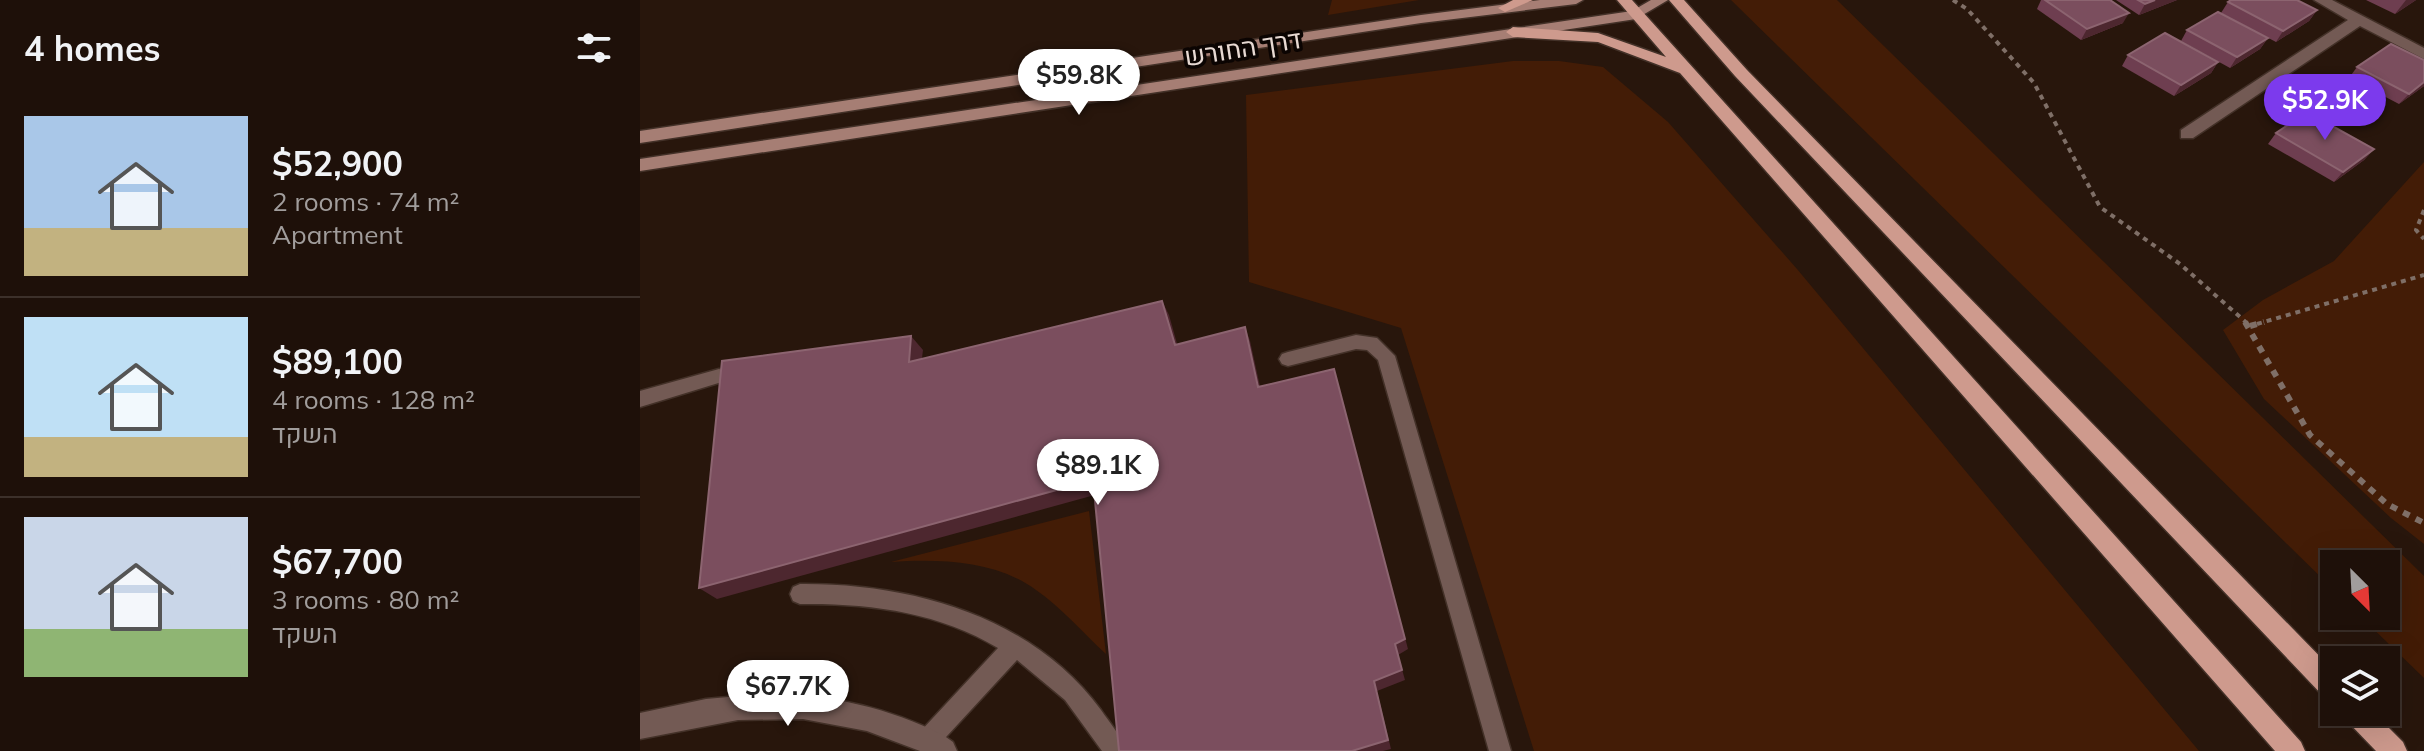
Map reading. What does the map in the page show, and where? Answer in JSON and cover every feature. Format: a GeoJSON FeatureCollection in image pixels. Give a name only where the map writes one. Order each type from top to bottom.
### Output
{"type":"FeatureCollection","features":[{"type":"Feature","properties":{"kind":"main road"},"geometry":{"type":"LineString","coordinates":[[1505,8],[1526,0]]}},
{"type":"Feature","properties":{"kind":"main road"},"geometry":{"type":"LineString","coordinates":[[1676,0],[1741,73],[2320,674]]}},
{"type":"Feature","properties":{"kind":"main road"},"geometry":{"type":"LineString","coordinates":[[1630,7],[2292,751]]}},
{"type":"Feature","properties":{"kind":"main road"},"geometry":{"type":"LineString","coordinates":[[1513,32],[1596,35],[1633,45],[1686,73]]}},
{"type":"Feature","properties":{"kind":"main road"},"geometry":{"type":"LineString","coordinates":[[2370,726],[2394,751]]}},
{"type":"Feature","properties":{"kind":"street","name":"דרך החורש"},"geometry":{"type":"LineString","coordinates":[[640,137],[1576,0]]}},
{"type":"Feature","properties":{"kind":"street","name":"דרך החורש"},"geometry":{"type":"LineString","coordinates":[[640,165],[1513,32],[1661,0]]}},
{"type":"Feature","properties":{"kind":"street"},"geometry":{"type":"LineString","coordinates":[[2321,0],[2424,54]]}},
{"type":"Feature","properties":{"kind":"street"},"geometry":{"type":"LineString","coordinates":[[2187,134],[2359,20]]}},
{"type":"Feature","properties":{"kind":"street"},"geometry":{"type":"LineString","coordinates":[[640,726],[688,713],[756,703],[799,704],[863,714],[936,746]]}},
{"type":"Feature","properties":{"kind":"lane"},"geometry":{"type":"LineString","coordinates":[[1288,359],[1356,342],[1371,343],[1386,356],[1500,751]]}},
{"type":"Feature","properties":{"kind":"lane"},"geometry":{"type":"LineString","coordinates":[[640,399],[719,376]]}},
{"type":"Feature","properties":{"kind":"lane"},"geometry":{"type":"LineString","coordinates":[[800,594],[874,595],[920,605],[972,623],[1015,646],[1056,676],[1087,710],[1116,751]]}},
{"type":"Feature","properties":{"kind":"lane"},"geometry":{"type":"LineString","coordinates":[[936,746],[1015,646]]}},
{"type":"Feature","properties":{"kind":"path"},"geometry":{"type":"LineString","coordinates":[[1953,0],[1976,18],[2034,83],[2100,207],[2180,264],[2250,326],[2310,435],[2387,504],[2424,523]]}},
{"type":"Feature","properties":{"kind":"path"},"geometry":{"type":"LineString","coordinates":[[2424,210],[2416,230],[2424,239]]}},
{"type":"Feature","properties":{"kind":"path"},"geometry":{"type":"LineString","coordinates":[[2250,326],[2424,275]]}},
{"type":"Feature","properties":{"kind":"shaded area"},"geometry":{"type":"Polygon","coordinates":[[[1332,0],[1419,0],[1328,15],[1332,0]]]}},
{"type":"Feature","properties":{"kind":"shaded area"},"geometry":{"type":"Polygon","coordinates":[[[1731,0],[1837,0],[2398,550],[2320,550],[2320,576],[1731,0]]]}},
{"type":"Feature","properties":{"kind":"shaded area"},"geometry":{"type":"Polygon","coordinates":[[[1513,61],[1559,61],[1603,67],[1668,122],[1797,269],[2199,751],[1534,751],[1401,328],[1249,282],[1246,95],[1513,61]]]}},
{"type":"Feature","properties":{"kind":"shaded area"},"geometry":{"type":"Polygon","coordinates":[[[2424,162],[2424,544],[2391,518],[2264,399],[2223,330],[2263,300],[2334,261],[2424,162]]]}},
{"type":"Feature","properties":{"kind":"shaded area"},"geometry":{"type":"Polygon","coordinates":[[[1089,511],[1106,654],[1063,612],[1020,580],[985,567],[966,564],[891,562],[1089,511]]]}},
{"type":"Feature","properties":{"kind":"shaded area"},"geometry":{"type":"Polygon","coordinates":[[[2400,552],[2424,576],[2424,678],[2400,655],[2400,646],[2391,646],[2374,630],[2400,630],[2400,552]]]}},
{"type":"Feature","properties":{"kind":"building"},"geometry":{"type":"Polygon","coordinates":[[[2045,0],[2110,0],[2129,13],[2087,29],[2045,0]]]}},
{"type":"Feature","properties":{"kind":"building"},"geometry":{"type":"Polygon","coordinates":[[[2297,0],[2317,10],[2283,31],[2228,2],[2297,0]]]}},
{"type":"Feature","properties":{"kind":"building"},"geometry":{"type":"Polygon","coordinates":[[[2218,12],[2268,38],[2237,57],[2187,30],[2218,12]]]}},
{"type":"Feature","properties":{"kind":"building"},"geometry":{"type":"Polygon","coordinates":[[[2165,33],[2218,62],[2181,85],[2128,55],[2165,33]]]}},
{"type":"Feature","properties":{"kind":"building"},"geometry":{"type":"Polygon","coordinates":[[[2391,44],[2424,60],[2424,82],[2409,94],[2357,67],[2391,44]]]}},
{"type":"Feature","properties":{"kind":"building"},"geometry":{"type":"Polygon","coordinates":[[[2307,112],[2374,149],[2343,172],[2276,133],[2307,112]]]}},
{"type":"Feature","properties":{"kind":"building"},"geometry":{"type":"Polygon","coordinates":[[[1162,301],[1175,345],[1245,327],[1258,387],[1334,369],[1405,639],[1395,644],[1402,670],[1374,681],[1388,740],[1352,751],[1119,751],[1093,480],[699,588],[722,361],[911,336],[909,362],[1162,301]]]}}]}
